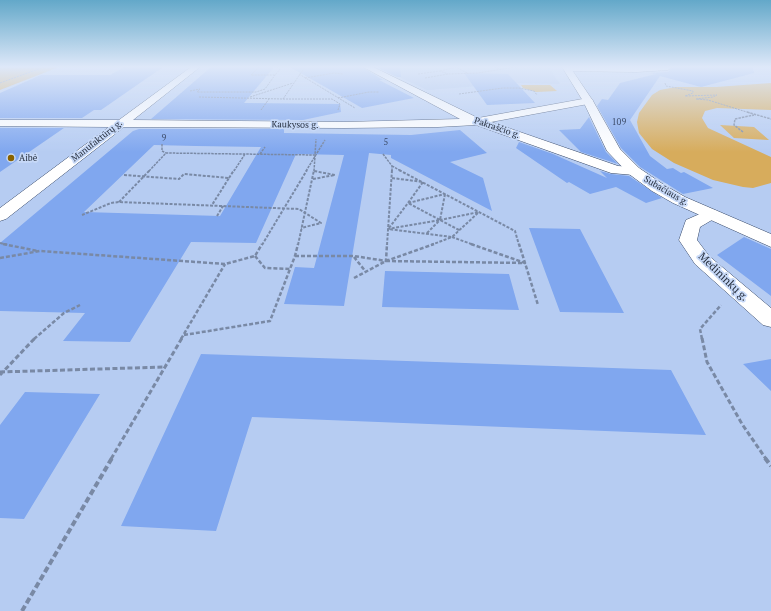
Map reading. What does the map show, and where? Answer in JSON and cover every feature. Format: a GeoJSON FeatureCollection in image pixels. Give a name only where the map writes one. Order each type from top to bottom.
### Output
{"type":"FeatureCollection","features":[{"type":"Feature","properties":{"kind":"street","name":"Manufaktūrų g."},"geometry":{"type":"LineString","coordinates":[[0,216],[158,96]]}},
{"type":"Feature","properties":{"kind":"street","name":"Pakraščio g."},"geometry":{"type":"LineString","coordinates":[[422,96],[454,112],[616,170],[634,171]]}},
{"type":"Feature","properties":{"kind":"street","name":"Subačiaus g."},"geometry":{"type":"LineString","coordinates":[[584,96],[614,151],[634,171],[658,188],[771,241]]}},
{"type":"Feature","properties":{"kind":"street","name":"Kaukysos g."},"geometry":{"type":"LineString","coordinates":[[0,123],[317,125],[428,124],[479,121],[588,101]]}},
{"type":"Feature","properties":{"kind":"street","name":"Medininkų g."},"geometry":{"type":"LineString","coordinates":[[711,214],[692,224],[688,240],[702,260],[771,320]]}},
{"type":"Feature","properties":{"kind":"path"},"geometry":{"type":"LineString","coordinates":[[248,98],[256,96]]}},
{"type":"Feature","properties":{"kind":"path"},"geometry":{"type":"LineString","coordinates":[[283,99],[285,96]]}},
{"type":"Feature","properties":{"kind":"path"},"geometry":{"type":"LineString","coordinates":[[334,96],[357,110]]}},
{"type":"Feature","properties":{"kind":"path"},"geometry":{"type":"LineString","coordinates":[[199,98],[332,99],[351,96]]}},
{"type":"Feature","properties":{"kind":"path"},"geometry":{"type":"LineString","coordinates":[[539,96],[542,99],[541,104],[550,108]]}},
{"type":"Feature","properties":{"kind":"path"},"geometry":{"type":"LineString","coordinates":[[686,96],[685,96],[701,96]]}},
{"type":"Feature","properties":{"kind":"path"},"geometry":{"type":"LineString","coordinates":[[716,96],[696,99],[708,100],[755,115],[771,118]]}},
{"type":"Feature","properties":{"kind":"path"},"geometry":{"type":"LineString","coordinates":[[0,243],[40,251],[225,264],[255,256],[315,154],[335,125],[340,104],[332,99]]}},
{"type":"Feature","properties":{"kind":"path"},"geometry":{"type":"LineString","coordinates":[[743,132],[734,125],[735,119],[755,115]]}},
{"type":"Feature","properties":{"kind":"path"},"geometry":{"type":"LineString","coordinates":[[183,336],[270,321],[295,256],[313,179],[317,125]]}},
{"type":"Feature","properties":{"kind":"path"},"geometry":{"type":"LineString","coordinates":[[162,144],[162,152],[166,153],[260,155],[315,154]]}},
{"type":"Feature","properties":{"kind":"path"},"geometry":{"type":"LineString","coordinates":[[260,155],[265,147]]}},
{"type":"Feature","properties":{"kind":"path"},"geometry":{"type":"LineString","coordinates":[[119,202],[166,153]]}},
{"type":"Feature","properties":{"kind":"path"},"geometry":{"type":"LineString","coordinates":[[212,205],[245,154]]}},
{"type":"Feature","properties":{"kind":"path"},"geometry":{"type":"LineString","coordinates":[[383,154],[392,166],[515,231],[538,305]]}},
{"type":"Feature","properties":{"kind":"path"},"geometry":{"type":"LineString","coordinates":[[386,260],[392,166]]}},
{"type":"Feature","properties":{"kind":"path"},"geometry":{"type":"LineString","coordinates":[[313,179],[335,174],[314,171]]}},
{"type":"Feature","properties":{"kind":"path"},"geometry":{"type":"LineString","coordinates":[[124,175],[145,175],[179,179],[184,174],[229,178]]}},
{"type":"Feature","properties":{"kind":"path"},"geometry":{"type":"LineString","coordinates":[[392,178],[423,182]]}},
{"type":"Feature","properties":{"kind":"path"},"geometry":{"type":"LineString","coordinates":[[388,229],[423,182]]}},
{"type":"Feature","properties":{"kind":"path"},"geometry":{"type":"LineString","coordinates":[[408,202],[445,194]]}},
{"type":"Feature","properties":{"kind":"path"},"geometry":{"type":"LineString","coordinates":[[426,234],[440,220],[445,194]]}},
{"type":"Feature","properties":{"kind":"path"},"geometry":{"type":"LineString","coordinates":[[82,216],[111,203],[119,202],[299,209],[321,223],[301,228]]}},
{"type":"Feature","properties":{"kind":"path"},"geometry":{"type":"LineString","coordinates":[[408,202],[459,230]]}},
{"type":"Feature","properties":{"kind":"path"},"geometry":{"type":"LineString","coordinates":[[217,216],[224,206]]}},
{"type":"Feature","properties":{"kind":"path"},"geometry":{"type":"LineString","coordinates":[[388,229],[479,212]]}},
{"type":"Feature","properties":{"kind":"path"},"geometry":{"type":"LineString","coordinates":[[354,278],[386,260],[452,237],[479,212]]}},
{"type":"Feature","properties":{"kind":"path"},"geometry":{"type":"LineString","coordinates":[[388,229],[452,237],[525,263]]}},
{"type":"Feature","properties":{"kind":"path"},"geometry":{"type":"LineString","coordinates":[[0,258],[40,251]]}},
{"type":"Feature","properties":{"kind":"path"},"geometry":{"type":"LineString","coordinates":[[255,256],[265,268],[290,269]]}},
{"type":"Feature","properties":{"kind":"path"},"geometry":{"type":"LineString","coordinates":[[295,256],[354,256],[386,260],[525,263]]}},
{"type":"Feature","properties":{"kind":"path"},"geometry":{"type":"LineString","coordinates":[[354,256],[366,272]]}},
{"type":"Feature","properties":{"kind":"path"},"geometry":{"type":"LineString","coordinates":[[22,611],[225,264]]}},
{"type":"Feature","properties":{"kind":"path"},"geometry":{"type":"LineString","coordinates":[[742,296],[719,306],[700,329],[707,362],[742,424],[771,466]]}},
{"type":"Feature","properties":{"kind":"path"},"geometry":{"type":"LineString","coordinates":[[0,373],[38,335],[64,313],[80,305]]}},
{"type":"Feature","properties":{"kind":"path"},"geometry":{"type":"LineString","coordinates":[[0,373],[165,367]]}},
{"type":"Feature","properties":{"kind":"shaded area"},"geometry":{"type":"Polygon","coordinates":[[[652,96],[771,96],[771,110],[717,108],[705,111],[702,118],[708,128],[771,157],[771,183],[753,188],[743,187],[713,180],[674,163],[652,149],[639,133],[637,122],[639,113],[652,96]]]}},
{"type":"Feature","properties":{"kind":"shaded area"},"geometry":{"type":"Polygon","coordinates":[[[720,125],[754,127],[769,140],[734,138],[720,125]]]}},
{"type":"Feature","properties":{"kind":"building"},"geometry":{"type":"Polygon","coordinates":[[[0,96],[122,96],[101,110],[94,110],[82,118],[0,118],[0,96]]]}},
{"type":"Feature","properties":{"kind":"building"},"geometry":{"type":"Polygon","coordinates":[[[178,96],[250,96],[244,103],[340,104],[341,112],[303,120],[151,119],[178,96]]]}},
{"type":"Feature","properties":{"kind":"building"},"geometry":{"type":"Polygon","coordinates":[[[340,96],[409,96],[414,98],[362,108],[340,96]]]}},
{"type":"Feature","properties":{"kind":"building"},"geometry":{"type":"Polygon","coordinates":[[[480,96],[528,96],[535,103],[487,105],[480,96]]]}},
{"type":"Feature","properties":{"kind":"building"},"geometry":{"type":"Polygon","coordinates":[[[611,96],[647,96],[630,120],[650,156],[667,169],[673,168],[681,173],[684,172],[713,188],[683,194],[640,167],[621,148],[597,106],[602,99],[608,100],[611,96]]]}},
{"type":"Feature","properties":{"kind":"building"},"geometry":{"type":"Polygon","coordinates":[[[589,117],[606,152],[618,164],[581,152],[559,130],[580,129],[589,117]]]}},
{"type":"Feature","properties":{"kind":"building"},"geometry":{"type":"Polygon","coordinates":[[[0,128],[64,128],[0,172],[0,128]]]}},
{"type":"Feature","properties":{"kind":"building"},"geometry":{"type":"Polygon","coordinates":[[[139,129],[284,129],[284,133],[411,135],[460,130],[487,153],[450,162],[483,178],[492,211],[391,158],[391,155],[369,153],[344,306],[284,304],[295,267],[314,268],[344,155],[296,154],[256,243],[191,242],[130,342],[63,341],[85,313],[0,311],[0,243],[133,131],[139,129]],[[154,145],[84,212],[220,216],[261,147],[154,145]]]}},
{"type":"Feature","properties":{"kind":"building"},"geometry":{"type":"Polygon","coordinates":[[[519,142],[553,154],[607,178],[600,171],[629,176],[662,198],[646,203],[616,187],[590,194],[569,182],[567,183],[516,148],[519,142]]]}},
{"type":"Feature","properties":{"kind":"building"},"geometry":{"type":"Polygon","coordinates":[[[529,228],[580,229],[624,313],[560,312],[529,228]]]}},
{"type":"Feature","properties":{"kind":"building"},"geometry":{"type":"Polygon","coordinates":[[[744,237],[771,249],[771,296],[717,255],[744,237]]]}},
{"type":"Feature","properties":{"kind":"building"},"geometry":{"type":"Polygon","coordinates":[[[385,271],[509,274],[519,310],[382,307],[385,271]]]}},
{"type":"Feature","properties":{"kind":"building"},"geometry":{"type":"Polygon","coordinates":[[[201,354],[671,370],[706,435],[252,417],[216,531],[121,526],[201,354]]]}},
{"type":"Feature","properties":{"kind":"building"},"geometry":{"type":"Polygon","coordinates":[[[771,359],[771,391],[743,364],[771,359]]]}},
{"type":"Feature","properties":{"kind":"building"},"geometry":{"type":"Polygon","coordinates":[[[25,392],[100,394],[24,519],[0,518],[0,425],[25,392]]]}},
{"type":"Feature","properties":{"kind":"place","name":"Aibė"},"geometry":{"type":"Point","coordinates":[11,158]}}]}
